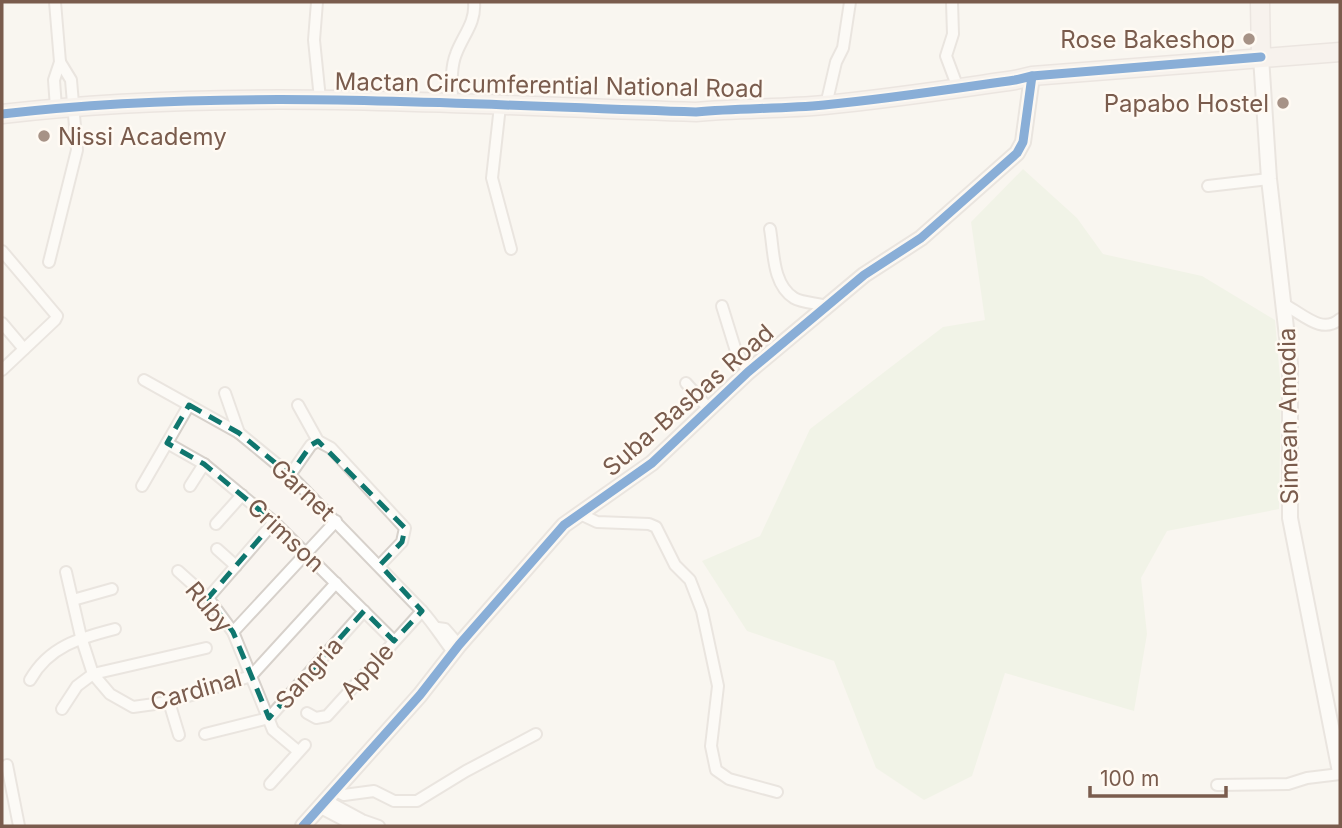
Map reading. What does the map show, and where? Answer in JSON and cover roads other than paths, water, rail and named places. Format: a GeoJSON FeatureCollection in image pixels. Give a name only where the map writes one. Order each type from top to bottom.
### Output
{"type":"FeatureCollection","features":[{"type":"Feature","properties":{"kind":"main road"},"geometry":{"type":"LineString","coordinates":[[1260,2],[1261,57]]}},
{"type":"Feature","properties":{"kind":"main road","name":"Mactan Circumferential National Road"},"geometry":{"type":"LineString","coordinates":[[2,114],[75,106],[320,99],[696,112],[826,105],[1032,76],[1340,52]]}},
{"type":"Feature","properties":{"kind":"street"},"geometry":{"type":"LineString","coordinates":[[55,2],[60,62],[54,80],[56,108]]}},
{"type":"Feature","properties":{"kind":"street"},"geometry":{"type":"LineString","coordinates":[[317,2],[314,40],[320,99]]}},
{"type":"Feature","properties":{"kind":"street"},"geometry":{"type":"LineString","coordinates":[[452,104],[455,54],[470,27],[475,12],[474,2]]}},
{"type":"Feature","properties":{"kind":"street"},"geometry":{"type":"LineString","coordinates":[[826,105],[842,48],[850,2]]}},
{"type":"Feature","properties":{"kind":"street"},"geometry":{"type":"LineString","coordinates":[[952,2],[953,34],[946,56],[958,88]]}},
{"type":"Feature","properties":{"kind":"street","name":"Simean Amodia"},"geometry":{"type":"LineString","coordinates":[[1261,57],[1269,179],[1285,305],[1292,391],[1290,518],[1340,773]]}},
{"type":"Feature","properties":{"kind":"street"},"geometry":{"type":"LineString","coordinates":[[49,262],[77,150],[71,80],[60,62]]}},
{"type":"Feature","properties":{"kind":"street","name":"Suba-Basbas Road"},"geometry":{"type":"LineString","coordinates":[[303,826],[420,695],[456,648],[564,525],[652,463],[748,372],[864,275],[921,237],[962,204],[1017,153],[1023,142],[1032,76]]}},
{"type":"Feature","properties":{"kind":"street"},"geometry":{"type":"LineString","coordinates":[[500,106],[492,178],[511,249]]}},
{"type":"Feature","properties":{"kind":"street"},"geometry":{"type":"LineString","coordinates":[[1208,186],[1269,179]]}},
{"type":"Feature","properties":{"kind":"street"},"geometry":{"type":"LineString","coordinates":[[770,229],[778,278],[787,291],[794,298],[827,306]]}},
{"type":"Feature","properties":{"kind":"street"},"geometry":{"type":"LineString","coordinates":[[2,251],[57,316],[2,370]]}},
{"type":"Feature","properties":{"kind":"street"},"geometry":{"type":"LineString","coordinates":[[1285,305],[1323,326],[1333,325],[1340,319]]}},
{"type":"Feature","properties":{"kind":"street"},"geometry":{"type":"LineString","coordinates":[[722,306],[735,348],[748,372]]}},
{"type":"Feature","properties":{"kind":"street"},"geometry":{"type":"LineString","coordinates":[[2,323],[24,349]]}},
{"type":"Feature","properties":{"kind":"street","name":"Garnet"},"geometry":{"type":"LineString","coordinates":[[144,380],[239,433],[290,475],[380,565],[438,628],[439,635],[456,648]]}},
{"type":"Feature","properties":{"kind":"street"},"geometry":{"type":"LineString","coordinates":[[686,383],[709,409]]}},
{"type":"Feature","properties":{"kind":"street"},"geometry":{"type":"LineString","coordinates":[[225,393],[239,433]]}},
{"type":"Feature","properties":{"kind":"street"},"geometry":{"type":"LineString","coordinates":[[142,486],[189,405]]}},
{"type":"Feature","properties":{"kind":"street"},"geometry":{"type":"LineString","coordinates":[[298,405],[318,441],[331,448],[405,528],[401,542],[380,565]]}},
{"type":"Feature","properties":{"kind":"street"},"geometry":{"type":"LineString","coordinates":[[290,475],[311,445],[318,441]]}},
{"type":"Feature","properties":{"kind":"street","name":"Crimson"},"geometry":{"type":"LineString","coordinates":[[167,443],[204,464],[274,522],[394,640]]}},
{"type":"Feature","properties":{"kind":"street"},"geometry":{"type":"LineString","coordinates":[[190,486],[204,464]]}},
{"type":"Feature","properties":{"kind":"street"},"geometry":{"type":"LineString","coordinates":[[216,524],[242,495]]}},
{"type":"Feature","properties":{"kind":"street"},"geometry":{"type":"LineString","coordinates":[[580,514],[597,522],[649,524],[656,527],[675,565],[690,580],[702,611],[718,686],[710,746],[716,770],[729,779],[777,792]]}},
{"type":"Feature","properties":{"kind":"street"},"geometry":{"type":"LineString","coordinates":[[233,632],[336,521]]}},
{"type":"Feature","properties":{"kind":"street"},"geometry":{"type":"LineString","coordinates":[[208,598],[274,522]]}},
{"type":"Feature","properties":{"kind":"street"},"geometry":{"type":"LineString","coordinates":[[217,548],[236,566]]}},
{"type":"Feature","properties":{"kind":"street","name":"Ruby"},"geometry":{"type":"LineString","coordinates":[[178,571],[208,598],[233,632],[273,730],[302,748],[270,783]]}},
{"type":"Feature","properties":{"kind":"street","name":"Cardinal"},"geometry":{"type":"LineString","coordinates":[[66,572],[81,637],[93,674],[110,694],[133,707],[169,702],[251,676],[336,583]]}},
{"type":"Feature","properties":{"kind":"street"},"geometry":{"type":"LineString","coordinates":[[73,600],[111,589]]}},
{"type":"Feature","properties":{"kind":"street","name":"Sangria"},"geometry":{"type":"LineString","coordinates":[[205,733],[269,718],[364,611]]}},
{"type":"Feature","properties":{"kind":"street","name":"Apple"},"geometry":{"type":"LineString","coordinates":[[307,713],[316,718],[327,716],[422,611]]}},
{"type":"Feature","properties":{"kind":"street"},"geometry":{"type":"LineString","coordinates":[[30,680],[56,650],[81,637],[115,629]]}},
{"type":"Feature","properties":{"kind":"street"},"geometry":{"type":"LineString","coordinates":[[62,709],[78,686],[93,674],[206,648]]}},
{"type":"Feature","properties":{"kind":"street"},"geometry":{"type":"LineString","coordinates":[[169,702],[179,735]]}},
{"type":"Feature","properties":{"kind":"street"},"geometry":{"type":"LineString","coordinates":[[326,799],[374,791],[394,801],[416,801],[536,734]]}},
{"type":"Feature","properties":{"kind":"street"},"geometry":{"type":"LineString","coordinates":[[7,765],[19,826]]}},
{"type":"Feature","properties":{"kind":"street"},"geometry":{"type":"LineString","coordinates":[[1217,785],[1287,784],[1340,773]]}},
{"type":"Feature","properties":{"kind":"street"},"geometry":{"type":"LineString","coordinates":[[326,799],[355,826]]}},
{"type":"Feature","properties":{"kind":"street"},"geometry":{"type":"LineString","coordinates":[[326,799],[362,820],[379,826]]}},
{"type":"Feature","properties":{"kind":"place","name":"Rose Bakeshop"},"geometry":{"type":"Point","coordinates":[1249,39]}},
{"type":"Feature","properties":{"kind":"place","name":"Papabo Hostel"},"geometry":{"type":"Point","coordinates":[1283,103]}},
{"type":"Feature","properties":{"kind":"place","name":"Nissi Academy"},"geometry":{"type":"Point","coordinates":[44,136]}}]}
